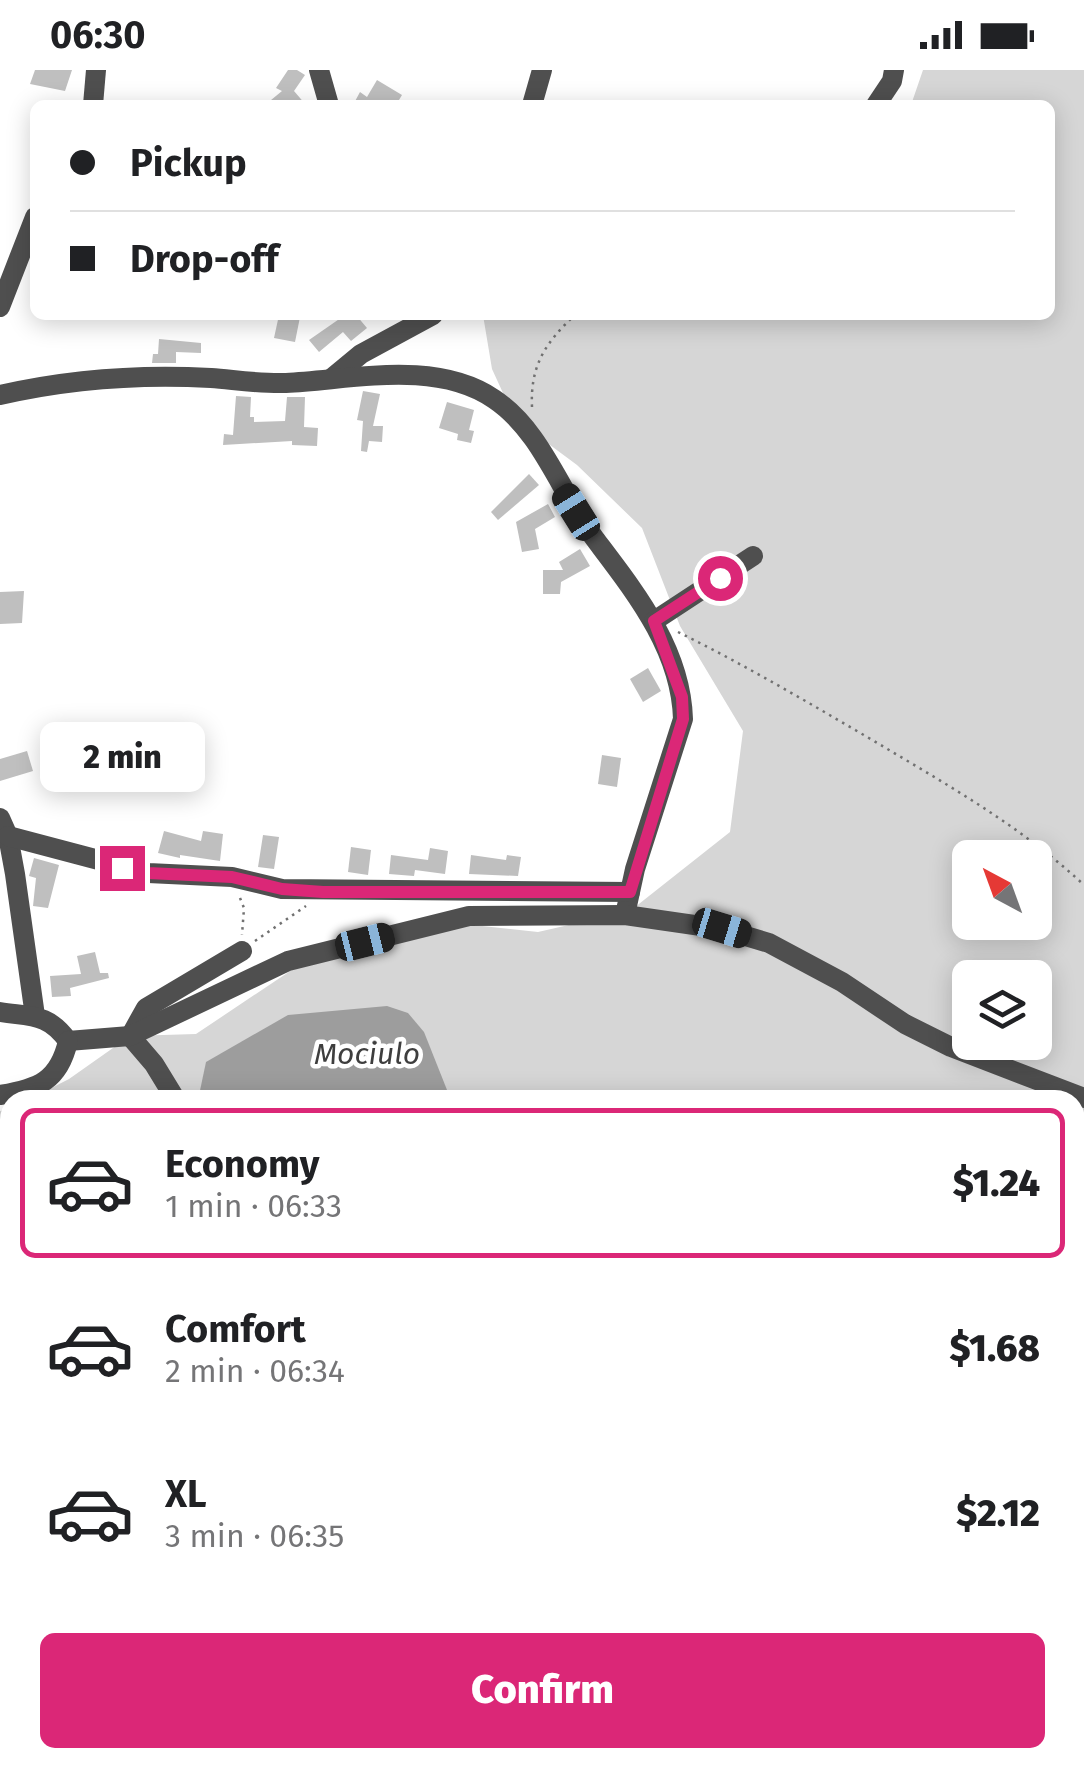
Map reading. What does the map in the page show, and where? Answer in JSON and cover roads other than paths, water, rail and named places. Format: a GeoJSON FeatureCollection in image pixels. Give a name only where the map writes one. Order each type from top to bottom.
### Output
{"type":"FeatureCollection","features":[{"type":"Feature","properties":{"kind":"street"},"geometry":{"type":"LineString","coordinates":[[94,100],[96,70]]}},
{"type":"Feature","properties":{"kind":"street"},"geometry":{"type":"LineString","coordinates":[[319,70],[328,100]]}},
{"type":"Feature","properties":{"kind":"street"},"geometry":{"type":"LineString","coordinates":[[533,100],[542,70]]}},
{"type":"Feature","properties":{"kind":"street"},"geometry":{"type":"LineString","coordinates":[[879,100],[894,70]]}},
{"type":"Feature","properties":{"kind":"street"},"geometry":{"type":"LineString","coordinates":[[0,307],[30,229]]}},
{"type":"Feature","properties":{"kind":"street"},"geometry":{"type":"LineString","coordinates":[[332,378],[361,354],[423,320]]}},
{"type":"Feature","properties":{"kind":"street"},"geometry":{"type":"LineString","coordinates":[[0,395],[78,380],[120,377],[284,383],[419,375],[469,384],[496,400],[525,426],[576,512],[654,621],[682,697],[683,719],[625,916]]}},
{"type":"Feature","properties":{"kind":"street"},"geometry":{"type":"LineString","coordinates":[[654,621],[753,556]]}},
{"type":"Feature","properties":{"kind":"street"},"geometry":{"type":"LineString","coordinates":[[35,1016],[4,827],[148,873],[232,877],[282,889],[630,892]]}},
{"type":"Feature","properties":{"kind":"street"},"geometry":{"type":"LineString","coordinates":[[68,1041],[130,1036],[288,962],[469,916],[625,916],[722,928],[768,943],[842,982],[905,1024],[951,1048],[1063,1090]]}},
{"type":"Feature","properties":{"kind":"street"},"geometry":{"type":"LineString","coordinates":[[130,1036],[146,1008],[242,951]]}},
{"type":"Feature","properties":{"kind":"street"},"geometry":{"type":"LineString","coordinates":[[0,1012],[35,1016],[56,1024],[68,1041],[64,1058],[50,1078],[29,1090]]}},
{"type":"Feature","properties":{"kind":"street"},"geometry":{"type":"LineString","coordinates":[[130,1036],[170,1090]]}},
{"type":"Feature","properties":{"kind":"water","name":"Mociulo"},"geometry":{"type":"Polygon","coordinates":[[[387,1006],[408,1013],[424,1032],[447,1090],[200,1090],[206,1062],[288,1015],[387,1006]]]}}]}
